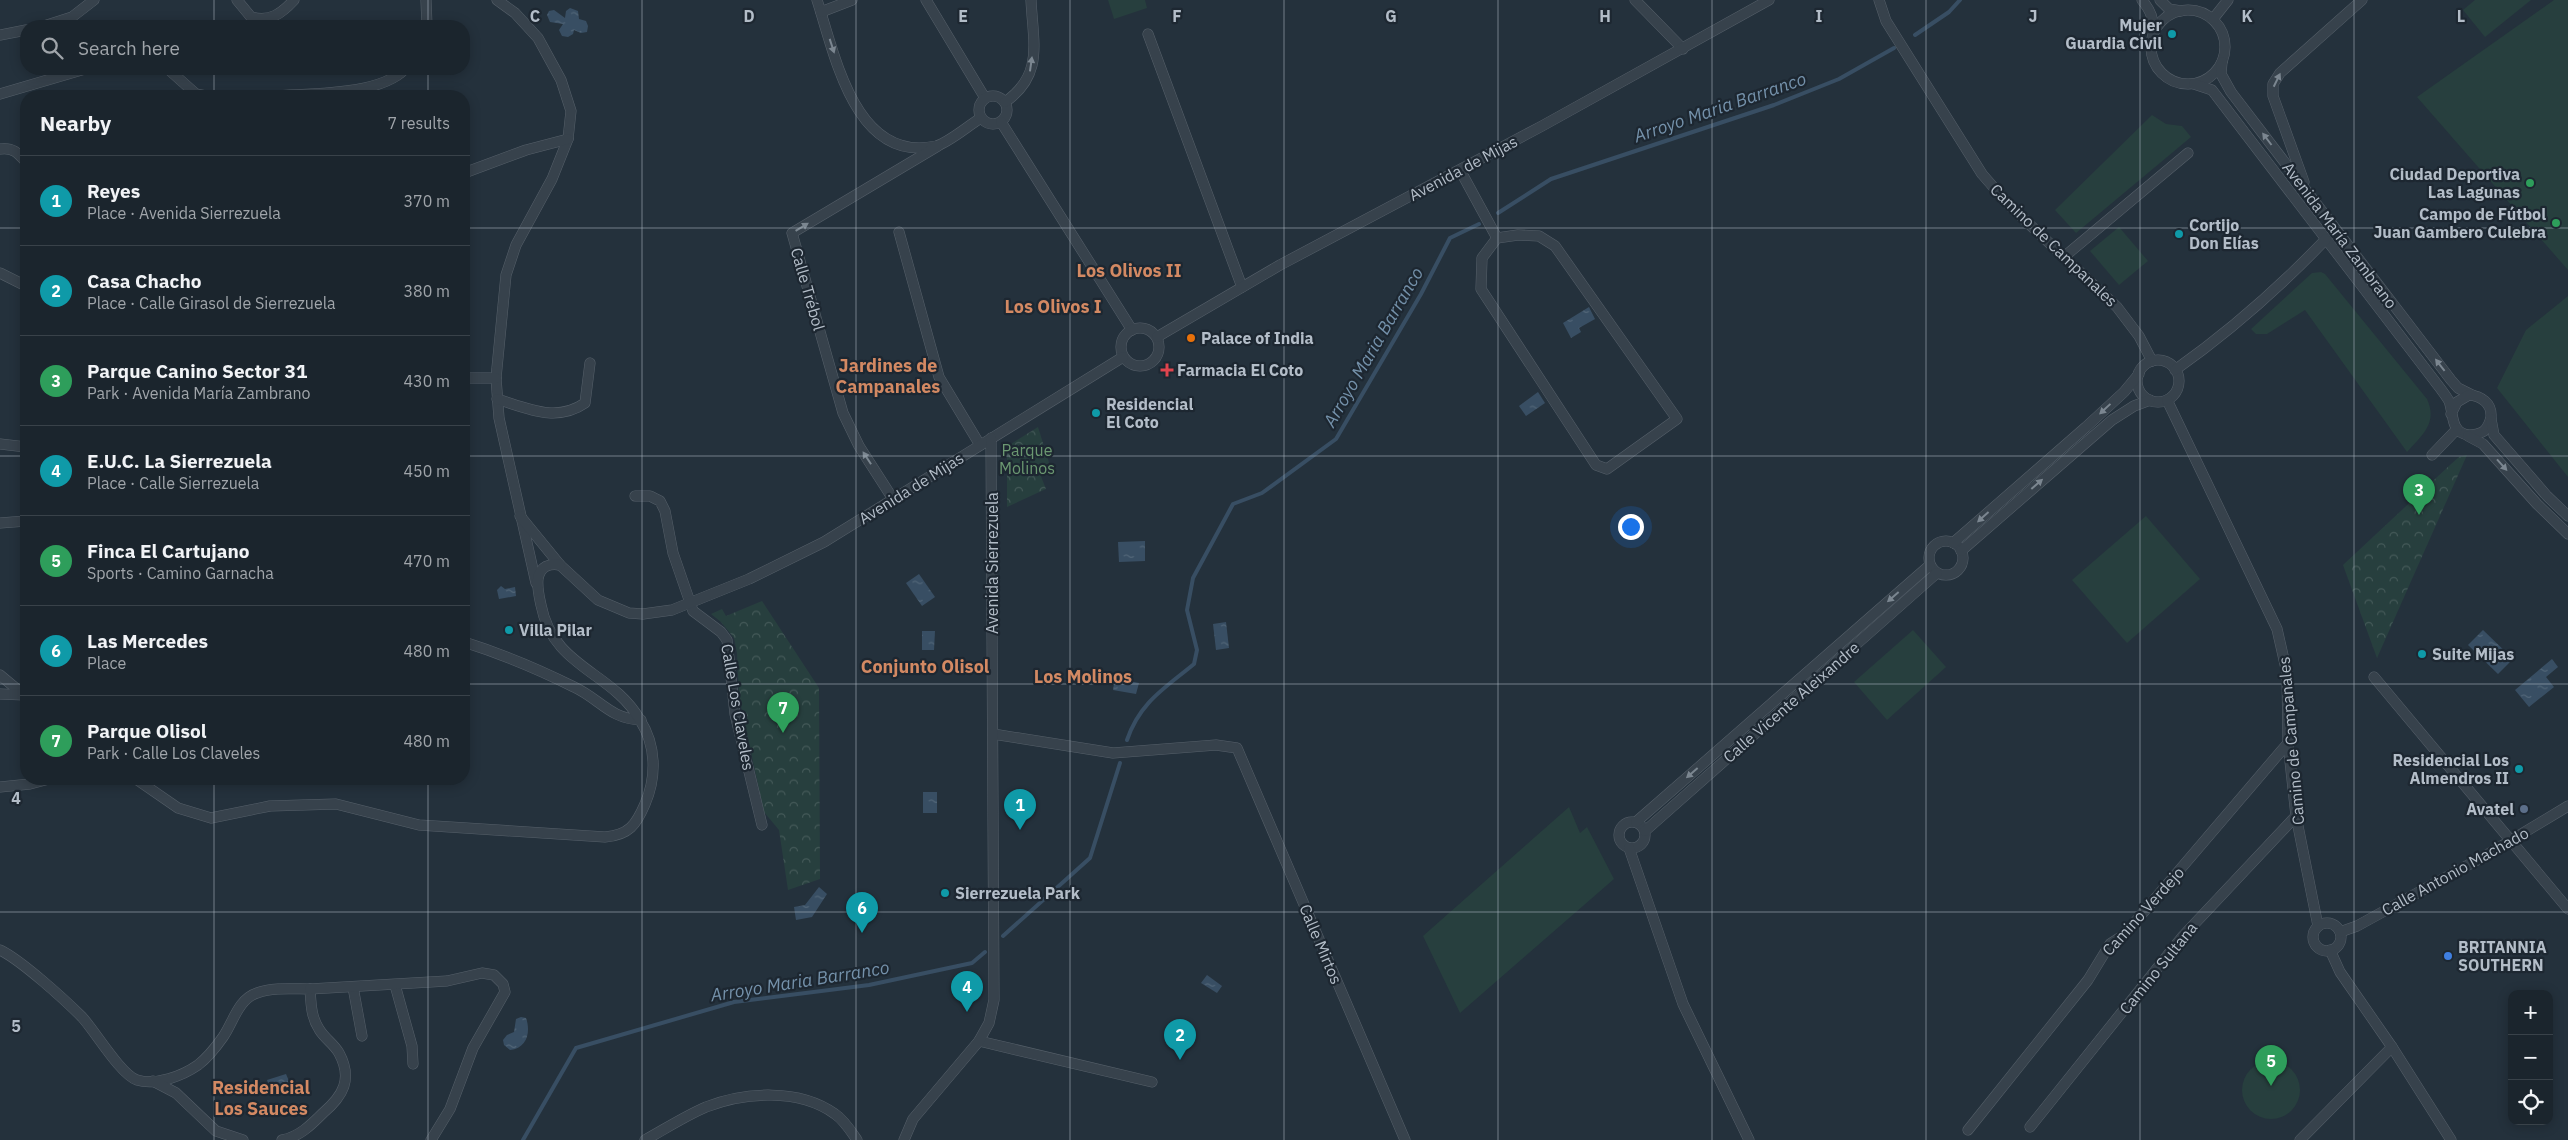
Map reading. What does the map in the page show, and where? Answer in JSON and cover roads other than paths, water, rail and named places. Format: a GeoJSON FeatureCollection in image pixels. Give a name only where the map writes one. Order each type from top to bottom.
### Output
{"type":"FeatureCollection","features":[{"type":"Feature","properties":{"kind":"street"},"geometry":{"type":"LineString","coordinates":[[63,20],[72,17],[94,0]]}},
{"type":"Feature","properties":{"kind":"street"},"geometry":{"type":"LineString","coordinates":[[237,0],[250,17],[268,19],[275,16],[294,0]]}},
{"type":"Feature","properties":{"kind":"street"},"geometry":{"type":"LineString","coordinates":[[426,0],[427,20]]}},
{"type":"Feature","properties":{"kind":"street"},"geometry":{"type":"LineString","coordinates":[[145,785],[178,808],[211,818],[270,806],[336,804],[419,825],[611,837],[628,832],[634,826],[648,798],[654,770],[653,751],[641,720],[629,702],[563,651],[548,632],[520,516],[497,399],[496,378],[506,275],[516,245],[552,179],[568,139],[571,111],[554,65],[538,38],[515,13],[497,0]]}},
{"type":"Feature","properties":{"kind":"street"},"geometry":{"type":"LineString","coordinates":[[818,0],[855,108],[872,129],[893,143],[916,149],[938,146],[981,118]]}},
{"type":"Feature","properties":{"kind":"street"},"geometry":{"type":"LineString","coordinates":[[821,12],[852,0]]}},
{"type":"Feature","properties":{"kind":"street"},"geometry":{"type":"LineString","coordinates":[[926,0],[985,98]]}},
{"type":"Feature","properties":{"kind":"street"},"geometry":{"type":"LineString","coordinates":[[1005,102],[1020,91],[1028,81],[1033,66],[1030,0]]}},
{"type":"Feature","properties":{"kind":"street"},"geometry":{"type":"LineString","coordinates":[[1635,0],[1683,49]]}},
{"type":"Feature","properties":{"kind":"street","name":"Avenida de Mijas"},"geometry":{"type":"LineString","coordinates":[[1156,337],[1242,287],[1683,49],[1769,0]]}},
{"type":"Feature","properties":{"kind":"street","name":"Camino de Campanales"},"geometry":{"type":"LineString","coordinates":[[1879,0],[1886,21],[1982,174],[2010,205],[2117,306],[2139,336],[2152,361]]}},
{"type":"Feature","properties":{"kind":"street"},"geometry":{"type":"LineString","coordinates":[[2142,0],[2151,12],[2154,22],[2151,48],[2154,60],[2160,71],[2176,81],[2194,84],[2205,80],[2216,72],[2222,62],[2224,40],[2220,30],[2213,19],[2194,10],[2169,9],[2160,0]]}},
{"type":"Feature","properties":{"kind":"street"},"geometry":{"type":"LineString","coordinates":[[2213,19],[2228,0]]}},
{"type":"Feature","properties":{"kind":"street"},"geometry":{"type":"LineString","coordinates":[[2307,192],[2273,96],[2273,84],[2280,73],[2362,0]]}},
{"type":"Feature","properties":{"kind":"street"},"geometry":{"type":"LineString","coordinates":[[2153,35],[2165,19],[2182,11]]}},
{"type":"Feature","properties":{"kind":"street"},"geometry":{"type":"LineString","coordinates":[[0,35],[20,31]]}},
{"type":"Feature","properties":{"kind":"street"},"geometry":{"type":"LineString","coordinates":[[1148,34],[1242,287]]}},
{"type":"Feature","properties":{"kind":"street","name":"Avenida María Zambrano"},"geometry":{"type":"LineString","coordinates":[[2222,62],[2224,83],[2458,388],[2476,396]]}},
{"type":"Feature","properties":{"kind":"street"},"geometry":{"type":"LineString","coordinates":[[0,94],[65,75]]}},
{"type":"Feature","properties":{"kind":"street"},"geometry":{"type":"LineString","coordinates":[[175,75],[192,90]]}},
{"type":"Feature","properties":{"kind":"street"},"geometry":{"type":"LineString","coordinates":[[344,90],[380,84],[395,75]]}},
{"type":"Feature","properties":{"kind":"street","name":"Avenida María Zambrano"},"geometry":{"type":"LineString","coordinates":[[2194,84],[2205,86],[2212,90],[2440,388],[2449,403],[2451,414]]}},
{"type":"Feature","properties":{"kind":"street"},"geometry":{"type":"LineString","coordinates":[[997,96],[1005,102],[1007,111],[1001,122],[992,124],[981,118],[979,108],[985,98],[997,96]]}},
{"type":"Feature","properties":{"kind":"street"},"geometry":{"type":"LineString","coordinates":[[1001,122],[1132,330]]}},
{"type":"Feature","properties":{"kind":"street"},"geometry":{"type":"LineString","coordinates":[[470,171],[526,150],[568,139]]}},
{"type":"Feature","properties":{"kind":"street","name":"Calle Trébol"},"geometry":{"type":"LineString","coordinates":[[893,499],[859,446],[843,413],[792,233],[938,146]]}},
{"type":"Feature","properties":{"kind":"street"},"geometry":{"type":"LineString","coordinates":[[0,149],[9,147],[20,155]]}},
{"type":"Feature","properties":{"kind":"street"},"geometry":{"type":"LineString","coordinates":[[2065,256],[2188,153]]}},
{"type":"Feature","properties":{"kind":"street"},"geometry":{"type":"LineString","coordinates":[[1460,170],[1497,238]]}},
{"type":"Feature","properties":{"kind":"street"},"geometry":{"type":"LineString","coordinates":[[899,232],[939,377],[980,445]]}},
{"type":"Feature","properties":{"kind":"street"},"geometry":{"type":"LineString","coordinates":[[1538,236],[1555,246],[1677,419],[1607,469],[1596,465],[1481,289],[1482,258],[1497,238],[1538,236]]}},
{"type":"Feature","properties":{"kind":"street"},"geometry":{"type":"LineString","coordinates":[[2176,370],[2250,312],[2295,272],[2326,239]]}},
{"type":"Feature","properties":{"kind":"street"},"geometry":{"type":"LineString","coordinates":[[0,274],[20,283]]}},
{"type":"Feature","properties":{"kind":"street"},"geometry":{"type":"LineString","coordinates":[[1142,328],[1148,329],[1156,337],[1159,350],[1151,362],[1144,366],[1133,365],[1123,357],[1121,342],[1127,332],[1142,328]]}},
{"type":"Feature","properties":{"kind":"street","name":"Avenida de Mijas"},"geometry":{"type":"LineString","coordinates":[[520,516],[560,564],[598,600],[629,613],[658,613],[690,604],[749,579],[824,542],[1123,357]]}},
{"type":"Feature","properties":{"kind":"street"},"geometry":{"type":"LineString","coordinates":[[1953,543],[2124,392],[2147,364],[2152,361],[2165,362],[2176,370],[2178,376],[2177,390],[2167,400],[2160,402],[2150,400],[2141,393],[2138,387],[2139,374]]}},
{"type":"Feature","properties":{"kind":"street"},"geometry":{"type":"LineString","coordinates":[[497,399],[546,413],[560,414],[574,410],[585,403],[590,363]]}},
{"type":"Feature","properties":{"kind":"street"},"geometry":{"type":"LineString","coordinates":[[470,378],[496,378]]}},
{"type":"Feature","properties":{"kind":"street"},"geometry":{"type":"LineString","coordinates":[[2568,516],[2547,496],[2494,435],[2487,403],[2476,396],[2469,395],[2460,399],[2453,407],[2452,421],[2461,432],[2483,444],[2537,504],[2568,534]]}},
{"type":"Feature","properties":{"kind":"street"},"geometry":{"type":"LineString","coordinates":[[1937,573],[1930,564],[1929,555],[1934,546],[1944,541],[1953,543],[1961,551],[2112,420],[2134,406],[2150,400]]}},
{"type":"Feature","properties":{"kind":"street","name":"Camino de Campanales"},"geometry":{"type":"LineString","coordinates":[[2167,400],[2277,629],[2287,673],[2288,744],[2296,816],[2318,926]]}},
{"type":"Feature","properties":{"kind":"street"},"geometry":{"type":"LineString","coordinates":[[2461,432],[2471,435],[2483,431],[2490,421],[2491,415]]}},
{"type":"Feature","properties":{"kind":"street"},"geometry":{"type":"LineString","coordinates":[[2432,455],[2461,432]]}},
{"type":"Feature","properties":{"kind":"street","name":"Avenida Sierrezuela"},"geometry":{"type":"LineString","coordinates":[[904,1140],[913,1120],[979,1041],[989,1023],[994,1000],[991,438]]}},
{"type":"Feature","properties":{"kind":"street"},"geometry":{"type":"LineString","coordinates":[[0,444],[20,446]]}},
{"type":"Feature","properties":{"kind":"street"},"geometry":{"type":"LineString","coordinates":[[634,496],[650,496],[660,501],[665,511],[673,553],[690,604]]}},
{"type":"Feature","properties":{"kind":"street"},"geometry":{"type":"LineString","coordinates":[[0,523],[20,521]]}},
{"type":"Feature","properties":{"kind":"street","name":"Calle Vicente Aleixandre"},"geometry":{"type":"LineString","coordinates":[[1645,831],[1937,573],[1950,575],[1959,569],[1963,558],[1961,551]]}},
{"type":"Feature","properties":{"kind":"street"},"geometry":{"type":"LineString","coordinates":[[537,586],[538,576],[544,567],[551,564],[560,564]]}},
{"type":"Feature","properties":{"kind":"street"},"geometry":{"type":"LineString","coordinates":[[1749,1140],[1683,1004],[1630,848],[1620,840],[1619,831],[1628,822],[1636,822],[1930,564]]}},
{"type":"Feature","properties":{"kind":"street","name":"Calle Los Claveles"},"geometry":{"type":"LineString","coordinates":[[690,604],[693,611],[721,632],[728,640],[735,714],[762,825]]}},
{"type":"Feature","properties":{"kind":"street"},"geometry":{"type":"LineString","coordinates":[[470,644],[499,654],[576,688],[612,714],[630,720],[641,720]]}},
{"type":"Feature","properties":{"kind":"street"},"geometry":{"type":"LineString","coordinates":[[0,675],[20,691]]}},
{"type":"Feature","properties":{"kind":"street"},"geometry":{"type":"LineString","coordinates":[[2374,677],[2509,841],[2568,909]]}},
{"type":"Feature","properties":{"kind":"street"},"geometry":{"type":"LineString","coordinates":[[0,694],[20,695]]}},
{"type":"Feature","properties":{"kind":"street","name":"Calle Mirtos"},"geometry":{"type":"LineString","coordinates":[[993,734],[1113,753],[1216,745],[1236,748],[1405,1140]]}},
{"type":"Feature","properties":{"kind":"street","name":"Camino Verdejo"},"geometry":{"type":"LineString","coordinates":[[1968,1130],[2088,980],[2110,944],[2124,936],[2288,744]]}},
{"type":"Feature","properties":{"kind":"street"},"geometry":{"type":"LineString","coordinates":[[0,787],[20,785]]}},
{"type":"Feature","properties":{"kind":"street","name":"Calle Antonio Machado"},"geometry":{"type":"LineString","coordinates":[[2340,932],[2357,926],[2568,806]]}},
{"type":"Feature","properties":{"kind":"street","name":"Camino Sultana"},"geometry":{"type":"LineString","coordinates":[[2030,1128],[2183,936],[2296,816]]}},
{"type":"Feature","properties":{"kind":"street"},"geometry":{"type":"LineString","coordinates":[[1630,848],[1642,844],[1645,831],[1636,822]]}},
{"type":"Feature","properties":{"kind":"street"},"geometry":{"type":"LineString","coordinates":[[2329,923],[2340,932],[2340,941],[2330,950],[2321,949],[2315,943],[2313,935],[2318,926],[2329,923]]}},
{"type":"Feature","properties":{"kind":"street"},"geometry":{"type":"LineString","coordinates":[[0,950],[28,970],[82,1018],[126,1074],[137,1080],[153,1081],[189,1071],[204,1061],[224,1037],[241,1005],[255,993],[268,990],[447,981],[482,973],[494,975],[503,984],[505,992],[473,1048],[450,1109],[432,1140]]}},
{"type":"Feature","properties":{"kind":"street"},"geometry":{"type":"LineString","coordinates":[[2330,950],[2340,972],[2392,1047],[2451,1140]]}},
{"type":"Feature","properties":{"kind":"street"},"geometry":{"type":"LineString","coordinates":[[395,985],[412,1046],[413,1064]]}},
{"type":"Feature","properties":{"kind":"street"},"geometry":{"type":"LineString","coordinates":[[352,987],[362,1036]]}},
{"type":"Feature","properties":{"kind":"street"},"geometry":{"type":"LineString","coordinates":[[282,1140],[302,1132],[338,1101],[345,1088],[345,1069],[339,1054],[320,1031],[312,1015],[310,989]]}},
{"type":"Feature","properties":{"kind":"street"},"geometry":{"type":"LineString","coordinates":[[979,1041],[1152,1082]]}},
{"type":"Feature","properties":{"kind":"street"},"geometry":{"type":"LineString","coordinates":[[2300,1140],[2392,1047]]}},
{"type":"Feature","properties":{"kind":"street"},"geometry":{"type":"LineString","coordinates":[[153,1081],[176,1093],[216,1130],[243,1140]]}},
{"type":"Feature","properties":{"kind":"street"},"geometry":{"type":"LineString","coordinates":[[645,1140],[706,1107],[740,1098],[781,1095],[819,1105],[835,1114],[857,1140]]}},
{"type":"Feature","properties":{"kind":"water"},"geometry":{"type":"Polygon","coordinates":[[[570,8],[578,11],[579,19],[586,21],[588,26],[587,32],[581,33],[574,30],[573,34],[568,37],[562,36],[559,30],[563,24],[550,22],[547,15],[549,11],[554,10],[565,18],[566,11],[570,8]]]}},
{"type":"Feature","properties":{"kind":"water"},"geometry":{"type":"Polygon","coordinates":[[[1589,307],[1595,319],[1579,328],[1581,332],[1571,338],[1563,323],[1589,307]]]}},
{"type":"Feature","properties":{"kind":"water"},"geometry":{"type":"Polygon","coordinates":[[[1538,392],[1545,403],[1526,416],[1519,406],[1538,392]]]}},
{"type":"Feature","properties":{"kind":"water"},"geometry":{"type":"Polygon","coordinates":[[[1145,541],[1145,561],[1119,562],[1118,542],[1145,541]]]}},
{"type":"Feature","properties":{"kind":"water"},"geometry":{"type":"Polygon","coordinates":[[[919,574],[935,597],[922,606],[906,583],[919,574]]]}},
{"type":"Feature","properties":{"kind":"water"},"geometry":{"type":"Polygon","coordinates":[[[501,586],[505,589],[515,587],[516,596],[499,599],[497,590],[501,586]]]}},
{"type":"Feature","properties":{"kind":"water"},"geometry":{"type":"Polygon","coordinates":[[[1226,622],[1229,648],[1216,650],[1213,624],[1226,622]]]}},
{"type":"Feature","properties":{"kind":"water"},"geometry":{"type":"Polygon","coordinates":[[[2483,630],[2513,659],[2498,674],[2468,645],[2483,630]]]}},
{"type":"Feature","properties":{"kind":"water"},"geometry":{"type":"Polygon","coordinates":[[[922,631],[935,631],[934,650],[922,650],[922,631]]]}},
{"type":"Feature","properties":{"kind":"water"},"geometry":{"type":"Polygon","coordinates":[[[2552,659],[2558,667],[2546,677],[2554,687],[2529,707],[2515,690],[2552,659]]]}},
{"type":"Feature","properties":{"kind":"water"},"geometry":{"type":"Polygon","coordinates":[[[1115,678],[1139,683],[1136,694],[1113,690],[1115,678]]]}},
{"type":"Feature","properties":{"kind":"water"},"geometry":{"type":"Polygon","coordinates":[[[923,792],[937,792],[937,813],[923,813],[923,792]]]}},
{"type":"Feature","properties":{"kind":"water"},"geometry":{"type":"Polygon","coordinates":[[[819,887],[827,894],[812,917],[796,920],[794,907],[805,905],[819,887]]]}},
{"type":"Feature","properties":{"kind":"water"},"geometry":{"type":"Polygon","coordinates":[[[1207,975],[1222,986],[1217,993],[1201,983],[1207,975]]]}},
{"type":"Feature","properties":{"kind":"water"},"geometry":{"type":"Polygon","coordinates":[[[526,1018],[528,1034],[524,1043],[516,1049],[510,1050],[504,1045],[503,1040],[507,1035],[514,1032],[516,1019],[526,1018]]]}},
{"type":"Feature","properties":{"kind":"water"},"geometry":{"type":"Polygon","coordinates":[[[286,1074],[291,1086],[271,1092],[267,1080],[286,1074]]]}},
{"type":"Feature","properties":{"kind":"waterway","name":"Arroyo Maria Barranco"},"geometry":{"type":"LineString","coordinates":[[1915,35],[1949,12],[1960,0]]}},
{"type":"Feature","properties":{"kind":"waterway","name":"Arroyo Maria Barranco"},"geometry":{"type":"LineString","coordinates":[[1498,213],[1551,179],[1774,105],[1839,79],[1894,48]]}},
{"type":"Feature","properties":{"kind":"waterway","name":"Arroyo Maria Barranco"},"geometry":{"type":"LineString","coordinates":[[1127,740],[1132,727],[1146,706],[1163,689],[1194,664],[1197,650],[1187,610],[1193,578],[1233,504],[1262,493],[1336,439],[1421,294],[1450,238],[1479,224]]}},
{"type":"Feature","properties":{"kind":"waterway","name":"Arroyo Maria Barranco"},"geometry":{"type":"LineString","coordinates":[[1003,936],[1090,858],[1120,763]]}},
{"type":"Feature","properties":{"kind":"waterway","name":"Arroyo Maria Barranco"},"geometry":{"type":"LineString","coordinates":[[523,1140],[576,1048],[734,1002],[869,985],[972,963],[985,952]]}},
{"type":"Feature","properties":{"kind":"place","name":"Mujer Guardia Civil"},"geometry":{"type":"Point","coordinates":[2172,34]}},
{"type":"Feature","properties":{"kind":"place","name":"Ciudad Deportiva Las Lagunas"},"geometry":{"type":"Point","coordinates":[2530,183]}},
{"type":"Feature","properties":{"kind":"place","name":"Campo de Fútbol Juan Gambero Culebra"},"geometry":{"type":"Point","coordinates":[2556,223]}},
{"type":"Feature","properties":{"kind":"place","name":"Cortijo Don Elías"},"geometry":{"type":"Point","coordinates":[2179,234]}},
{"type":"Feature","properties":{"kind":"place","name":"Palace of India"},"geometry":{"type":"Point","coordinates":[1191,338]}},
{"type":"Feature","properties":{"kind":"place","name":"Farmacia El Coto"},"geometry":{"type":"Point","coordinates":[1167,370]}},
{"type":"Feature","properties":{"kind":"place","name":"Residencial El Coto"},"geometry":{"type":"Point","coordinates":[1096,413]}},
{"type":"Feature","properties":{"kind":"place","name":"Parque Canino Sector 31"},"geometry":{"type":"Point","coordinates":[2419,515]}},
{"type":"Feature","properties":{"kind":"place","name":"Villa Pilar"},"geometry":{"type":"Point","coordinates":[509,630]}},
{"type":"Feature","properties":{"kind":"place","name":"Suite Mijas"},"geometry":{"type":"Point","coordinates":[2422,654]}},
{"type":"Feature","properties":{"kind":"place","name":"Parque Olisol"},"geometry":{"type":"Point","coordinates":[783,733]}},
{"type":"Feature","properties":{"kind":"place","name":"Residencial Los Almendros II"},"geometry":{"type":"Point","coordinates":[2519,769]}},
{"type":"Feature","properties":{"kind":"place","name":"Avatel"},"geometry":{"type":"Point","coordinates":[2524,809]}},
{"type":"Feature","properties":{"kind":"place","name":"Reyes"},"geometry":{"type":"Point","coordinates":[1020,830]}},
{"type":"Feature","properties":{"kind":"place","name":"Sierrezuela Park"},"geometry":{"type":"Point","coordinates":[945,893]}},
{"type":"Feature","properties":{"kind":"place","name":"Las Mercedes"},"geometry":{"type":"Point","coordinates":[862,933]}},
{"type":"Feature","properties":{"kind":"place","name":"BRITANNIA SOUTHERN"},"geometry":{"type":"Point","coordinates":[2448,956]}},
{"type":"Feature","properties":{"kind":"place","name":"E.U.C. La Sierrezuela"},"geometry":{"type":"Point","coordinates":[967,1012]}},
{"type":"Feature","properties":{"kind":"place","name":"Casa Chacho"},"geometry":{"type":"Point","coordinates":[1180,1060]}},
{"type":"Feature","properties":{"kind":"place","name":"Finca El Cartujano"},"geometry":{"type":"Point","coordinates":[2271,1086]}},
{"type":"Feature","properties":{"kind":"district","name":"Los Olivos II"},"geometry":{"type":"Point","coordinates":[1129,270]}},
{"type":"Feature","properties":{"kind":"district","name":"Los Olivos I"},"geometry":{"type":"Point","coordinates":[1053,306]}},
{"type":"Feature","properties":{"kind":"district","name":"Jardines de Campanales"},"geometry":{"type":"Point","coordinates":[888,375]}},
{"type":"Feature","properties":{"kind":"district","name":"Conjunto Olisol"},"geometry":{"type":"Point","coordinates":[925,666]}},
{"type":"Feature","properties":{"kind":"district","name":"Los Molinos"},"geometry":{"type":"Point","coordinates":[1083,676]}},
{"type":"Feature","properties":{"kind":"district","name":"Residencial Los Sauces"},"geometry":{"type":"Point","coordinates":[261,1097]}},
{"type":"Feature","properties":{"kind":"park label","name":"Parque Molinos"},"geometry":{"type":"Point","coordinates":[1027,459]}}]}
